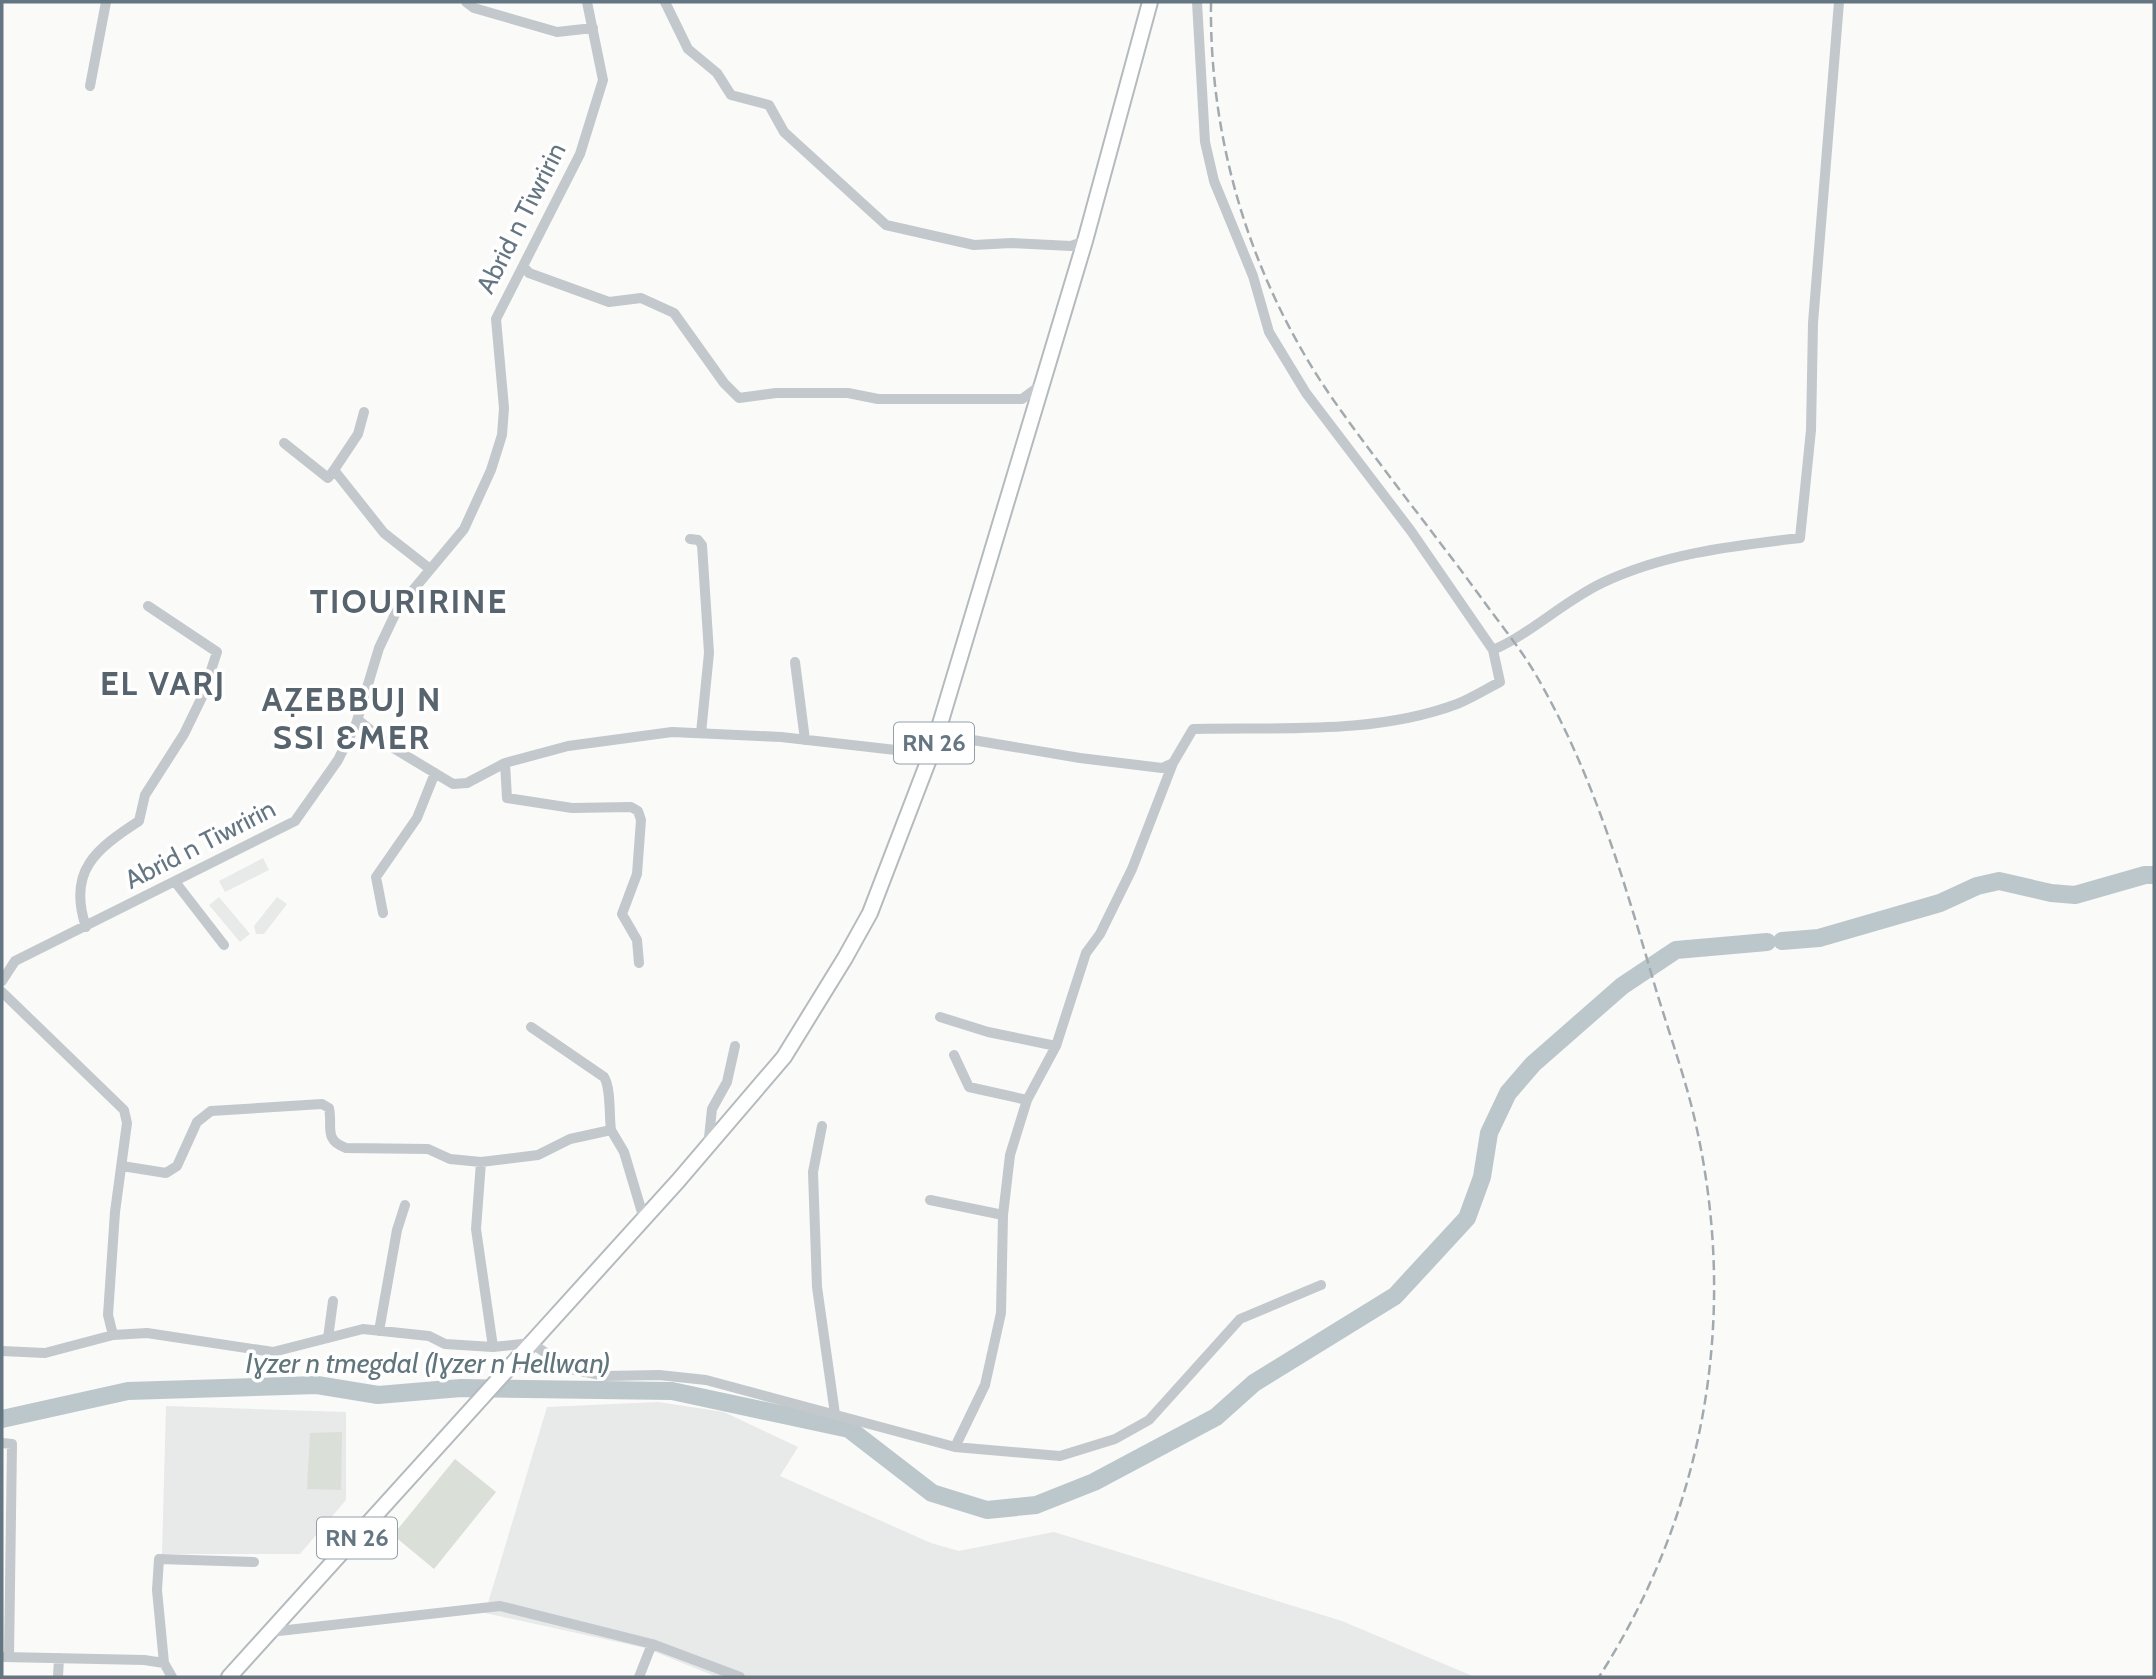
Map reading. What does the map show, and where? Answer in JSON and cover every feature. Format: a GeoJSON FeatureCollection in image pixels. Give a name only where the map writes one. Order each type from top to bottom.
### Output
{"type":"FeatureCollection","features":[{"type":"Feature","properties":{"kind":"main road","name":"RN 26"},"geometry":{"type":"LineString","coordinates":[[229,1677],[644,1219],[784,1057],[870,913],[931,754],[1085,241],[1150,2]]}},
{"type":"Feature","properties":{"kind":"street"},"geometry":{"type":"LineString","coordinates":[[90,86],[106,2]]}},
{"type":"Feature","properties":{"kind":"street"},"geometry":{"type":"LineString","coordinates":[[466,2],[474,8],[557,32],[593,28]]}},
{"type":"Feature","properties":{"kind":"street","name":"Abrid n Tiwririn"},"geometry":{"type":"LineString","coordinates":[[2,981],[15,961],[176,883],[295,821],[338,760],[358,720],[379,648],[398,608],[464,529],[491,470],[502,435],[504,408],[496,319],[580,154],[603,80],[587,2]]}},
{"type":"Feature","properties":{"kind":"street"},"geometry":{"type":"LineString","coordinates":[[665,2],[688,49],[718,73],[731,95],[769,105],[784,132],[886,225],[974,245],[1011,243],[1070,246],[1085,241]]}},
{"type":"Feature","properties":{"kind":"street"},"geometry":{"type":"LineString","coordinates":[[955,1447],[985,1385],[1001,1313],[1003,1214],[1010,1155],[1027,1100],[1056,1046],[1086,953],[1100,934],[1132,869],[1173,764],[1193,729],[1352,724],[1457,704],[1500,682],[1493,650],[1411,531],[1306,393],[1269,332],[1253,276],[1214,181],[1205,142],[1197,2]]}},
{"type":"Feature","properties":{"kind":"street"},"geometry":{"type":"LineString","coordinates":[[1493,650],[1601,583],[1640,568],[1696,551],[1800,538],[1811,430],[1813,323],[1839,2]]}},
{"type":"Feature","properties":{"kind":"street"},"geometry":{"type":"LineString","coordinates":[[524,267],[529,273],[609,302],[640,298],[674,313],[724,383],[739,398],[776,393],[848,393],[878,399],[1022,399],[1041,385]]}},
{"type":"Feature","properties":{"kind":"street"},"geometry":{"type":"LineString","coordinates":[[284,443],[328,478],[358,433],[364,412]]}},
{"type":"Feature","properties":{"kind":"street"},"geometry":{"type":"LineString","coordinates":[[334,470],[384,533],[430,569]]}},
{"type":"Feature","properties":{"kind":"street"},"geometry":{"type":"LineString","coordinates":[[690,539],[698,540],[702,545],[709,653],[701,733]]}},
{"type":"Feature","properties":{"kind":"street"},"geometry":{"type":"LineString","coordinates":[[86,927],[80,908],[79,890],[85,870],[97,852],[139,821],[145,795],[194,715],[217,652],[148,606]]}},
{"type":"Feature","properties":{"kind":"street"},"geometry":{"type":"LineString","coordinates":[[795,662],[806,740]]}},
{"type":"Feature","properties":{"kind":"street"},"geometry":{"type":"LineString","coordinates":[[358,720],[390,746],[453,784],[467,783],[505,763],[568,746],[672,732],[806,740],[931,754]]}},
{"type":"Feature","properties":{"kind":"street"},"geometry":{"type":"LineString","coordinates":[[937,734],[1136,767],[1162,768],[1173,764]]}},
{"type":"Feature","properties":{"kind":"street"},"geometry":{"type":"LineString","coordinates":[[505,763],[507,799],[572,808],[631,807],[638,811],[641,820],[637,874],[622,914],[637,940],[639,963]]}},
{"type":"Feature","properties":{"kind":"street"},"geometry":{"type":"LineString","coordinates":[[383,913],[376,877],[417,818],[435,773]]}},
{"type":"Feature","properties":{"kind":"street"},"geometry":{"type":"LineString","coordinates":[[176,883],[223,945]]}},
{"type":"Feature","properties":{"kind":"street"},"geometry":{"type":"LineString","coordinates":[[2,992],[124,1110],[127,1123],[115,1212],[108,1315],[113,1335]]}},
{"type":"Feature","properties":{"kind":"street"},"geometry":{"type":"LineString","coordinates":[[940,1017],[988,1032],[1056,1046]]}},
{"type":"Feature","properties":{"kind":"street"},"geometry":{"type":"LineString","coordinates":[[530,1027],[604,1077],[608,1084],[607,1104],[611,1130],[624,1153],[644,1219]]}},
{"type":"Feature","properties":{"kind":"street"},"geometry":{"type":"LineString","coordinates":[[708,1147],[712,1110],[727,1082],[735,1046]]}},
{"type":"Feature","properties":{"kind":"street"},"geometry":{"type":"LineString","coordinates":[[954,1055],[969,1087],[1027,1100]]}},
{"type":"Feature","properties":{"kind":"street"},"geometry":{"type":"LineString","coordinates":[[122,1166],[166,1173],[172,1171],[197,1122],[211,1111],[322,1104],[330,1108],[329,1133],[337,1145],[346,1148],[428,1149],[450,1159],[481,1161],[538,1155],[569,1139],[611,1130]]}},
{"type":"Feature","properties":{"kind":"street"},"geometry":{"type":"LineString","coordinates":[[822,1126],[813,1172],[817,1287],[835,1414]]}},
{"type":"Feature","properties":{"kind":"street"},"geometry":{"type":"LineString","coordinates":[[481,1161],[476,1229],[493,1347]]}},
{"type":"Feature","properties":{"kind":"street"},"geometry":{"type":"LineString","coordinates":[[930,1200],[1003,1214]]}},
{"type":"Feature","properties":{"kind":"street"},"geometry":{"type":"LineString","coordinates":[[379,1331],[397,1230],[405,1205]]}},
{"type":"Feature","properties":{"kind":"street"},"geometry":{"type":"LineString","coordinates":[[2,1351],[45,1353],[113,1335],[147,1333],[273,1352],[363,1329],[429,1336],[445,1345],[493,1347],[531,1343],[570,1369],[606,1376],[659,1375],[706,1380],[955,1447],[1060,1456],[1115,1439],[1149,1420],[1240,1319],[1321,1285]]}},
{"type":"Feature","properties":{"kind":"street"},"geometry":{"type":"LineString","coordinates":[[328,1338],[333,1301]]}},
{"type":"Feature","properties":{"kind":"street"},"geometry":{"type":"LineString","coordinates":[[2,1443],[12,1444],[5,1657],[144,1660],[164,1663]]}},
{"type":"Feature","properties":{"kind":"street"},"geometry":{"type":"LineString","coordinates":[[183,1677],[172,1677],[164,1663],[157,1590],[159,1559],[254,1562]]}},
{"type":"Feature","properties":{"kind":"street"},"geometry":{"type":"LineString","coordinates":[[270,1632],[470,1607],[500,1606],[652,1644],[740,1677]]}},
{"type":"Feature","properties":{"kind":"street"},"geometry":{"type":"LineString","coordinates":[[639,1677],[652,1644]]}},
{"type":"Feature","properties":{"kind":"street"},"geometry":{"type":"LineString","coordinates":[[58,1677],[59,1658]]}},
{"type":"Feature","properties":{"kind":"shaded area"},"geometry":{"type":"Polygon","coordinates":[[[263,858],[269,870],[225,892],[219,881],[263,858]]]}},
{"type":"Feature","properties":{"kind":"shaded area"},"geometry":{"type":"Polygon","coordinates":[[[219,897],[250,934],[240,942],[209,905],[219,897]]]}},
{"type":"Feature","properties":{"kind":"shaded area"},"geometry":{"type":"Polygon","coordinates":[[[277,897],[287,904],[264,934],[256,934],[254,926],[277,897]]]}},
{"type":"Feature","properties":{"kind":"shaded area"},"geometry":{"type":"Polygon","coordinates":[[[658,1402],[724,1412],[798,1447],[780,1476],[931,1543],[959,1551],[1054,1532],[1342,1621],[1475,1677],[717,1677],[645,1648],[485,1613],[547,1407],[658,1402]]]}},
{"type":"Feature","properties":{"kind":"shaded area"},"geometry":{"type":"Polygon","coordinates":[[[166,1406],[346,1412],[346,1500],[300,1554],[162,1554],[166,1406]]]}},
{"type":"Feature","properties":{"kind":"shaded area"},"geometry":{"type":"Polygon","coordinates":[[[342,1432],[341,1490],[307,1489],[310,1433],[342,1432]]]}},
{"type":"Feature","properties":{"kind":"shaded area"},"geometry":{"type":"Polygon","coordinates":[[[455,1459],[496,1492],[434,1569],[393,1535],[455,1459]]]}},
{"type":"Feature","properties":{"kind":"waterway","name":"Iɣzer n tmegdal (Iɣzer n Hellwan)"},"geometry":{"type":"LineString","coordinates":[[1782,941],[1819,938],[1940,903],[1977,886],[1999,881],[2051,893],[2075,895],[2145,875],[2154,875]]}},
{"type":"Feature","properties":{"kind":"waterway","name":"Iɣzer n tmegdal (Iɣzer n Hellwan)"},"geometry":{"type":"LineString","coordinates":[[2,1419],[128,1391],[317,1385],[378,1395],[461,1388],[672,1391],[849,1429],[932,1493],[987,1510],[1036,1505],[1094,1482],[1216,1417],[1254,1383],[1395,1296],[1467,1218],[1482,1177],[1489,1133],[1508,1093],[1533,1064],[1622,986],[1676,950],[1767,942]]}},
{"type":"Feature","properties":{"kind":"railway"},"geometry":{"type":"LineString","coordinates":[[1211,2],[1212,55],[1227,159],[1258,259],[1279,307],[1332,398],[1516,644],[1553,706],[1588,781],[1616,858],[1692,1106],[1709,1197],[1714,1269],[1712,1341],[1703,1411],[1688,1480],[1665,1548],[1635,1614],[1599,1677]]}},
{"type":"Feature","properties":{"kind":"district","name":"TIOURIRINE"},"geometry":{"type":"Point","coordinates":[409,601]}},
{"type":"Feature","properties":{"kind":"district","name":"EL VARJ"},"geometry":{"type":"Point","coordinates":[163,683]}},
{"type":"Feature","properties":{"kind":"district","name":"AẒEBBUJ N SSI ƐMER"},"geometry":{"type":"Point","coordinates":[352,718]}}]}
